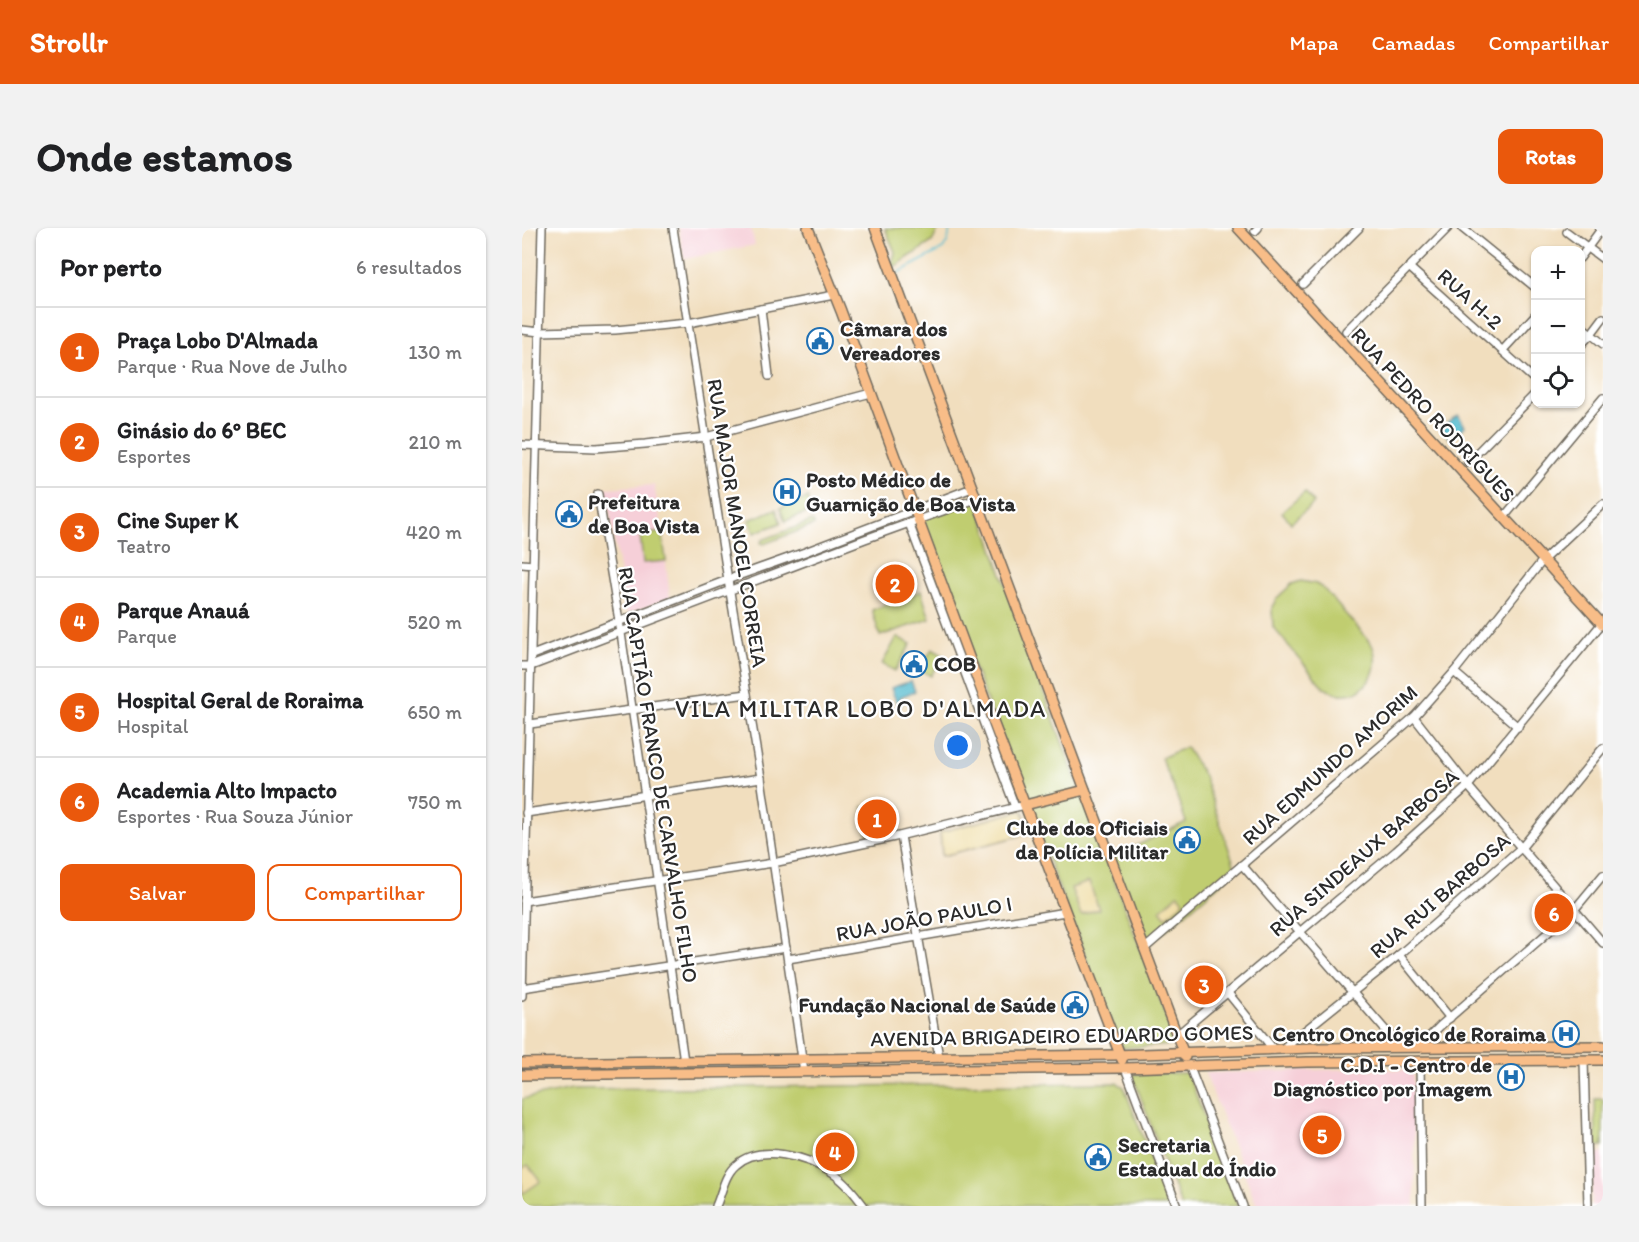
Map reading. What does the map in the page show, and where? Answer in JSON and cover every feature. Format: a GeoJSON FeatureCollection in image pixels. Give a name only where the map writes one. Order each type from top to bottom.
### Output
{"type":"FeatureCollection","features":[{"type":"Feature","properties":{"kind":"main road"},"geometry":{"type":"LineString","coordinates":[[808,228],[915,510],[913,522],[1020,806],[1065,912],[1125,1068]]}},
{"type":"Feature","properties":{"kind":"main road"},"geometry":{"type":"LineString","coordinates":[[875,228],[1189,1065]]}},
{"type":"Feature","properties":{"kind":"main road","name":"RUA PEDRO RODRIGUES"},"geometry":{"type":"LineString","coordinates":[[1238,228],[1603,623]]}},
{"type":"Feature","properties":{"kind":"main road"},"geometry":{"type":"LineString","coordinates":[[1020,806],[1085,790]]}},
{"type":"Feature","properties":{"kind":"main road"},"geometry":{"type":"LineString","coordinates":[[1508,1060],[1501,1058],[1500,1052],[1512,1046]]}},
{"type":"Feature","properties":{"kind":"main road","name":"AVENIDA BRIGADEIRO EDUARDO GOMES"},"geometry":{"type":"LineString","coordinates":[[522,1063],[1120,1055],[1311,1048],[1603,1046]]}},
{"type":"Feature","properties":{"kind":"main road"},"geometry":{"type":"LineString","coordinates":[[1308,1062],[1319,1060],[1321,1056],[1320,1051],[1311,1048]]}},
{"type":"Feature","properties":{"kind":"main road"},"geometry":{"type":"LineString","coordinates":[[1334,1048],[1326,1051],[1323,1056],[1326,1060],[1335,1063]]}},
{"type":"Feature","properties":{"kind":"main road","name":"AVENIDA BRIGADEIRO EDUARDO GOMES"},"geometry":{"type":"LineString","coordinates":[[522,1075],[1125,1068],[1308,1062],[1603,1060]]}},
{"type":"Feature","properties":{"kind":"street"},"geometry":{"type":"LineString","coordinates":[[522,996],[525,770],[530,724],[542,228]]}},
{"type":"Feature","properties":{"kind":"street","name":"RUA MAJOR MANOEL CORREIA"},"geometry":{"type":"LineString","coordinates":[[673,228],[761,778],[804,1072]]}},
{"type":"Feature","properties":{"kind":"street"},"geometry":{"type":"LineString","coordinates":[[1303,284],[1359,228]]}},
{"type":"Feature","properties":{"kind":"street"},"geometry":{"type":"LineString","coordinates":[[1346,331],[1448,228]]}},
{"type":"Feature","properties":{"kind":"street"},"geometry":{"type":"LineString","coordinates":[[1462,228],[1531,284]]}},
{"type":"Feature","properties":{"kind":"street"},"geometry":{"type":"LineString","coordinates":[[1585,252],[1602,228]]}},
{"type":"Feature","properties":{"kind":"street"},"geometry":{"type":"LineString","coordinates":[[1567,232],[1603,259]]}},
{"type":"Feature","properties":{"kind":"street","name":"RUA H-2"},"geometry":{"type":"LineString","coordinates":[[1409,267],[1531,376]]}},
{"type":"Feature","properties":{"kind":"street"},"geometry":{"type":"LineString","coordinates":[[522,330],[540,332],[615,330],[688,323],[834,295]]}},
{"type":"Feature","properties":{"kind":"street"},"geometry":{"type":"LineString","coordinates":[[761,309],[769,376]]}},
{"type":"Feature","properties":{"kind":"street"},"geometry":{"type":"LineString","coordinates":[[1585,341],[1603,318]]}},
{"type":"Feature","properties":{"kind":"street"},"geometry":{"type":"LineString","coordinates":[[1503,350],[1531,319]]}},
{"type":"Feature","properties":{"kind":"street"},"geometry":{"type":"LineString","coordinates":[[1585,329],[1603,344]]}},
{"type":"Feature","properties":{"kind":"street"},"geometry":{"type":"LineString","coordinates":[[522,445],[596,448],[706,437],[871,393]]}},
{"type":"Feature","properties":{"kind":"street"},"geometry":{"type":"LineString","coordinates":[[1468,462],[1531,398]]}},
{"type":"Feature","properties":{"kind":"street"},"geometry":{"type":"LineString","coordinates":[[1504,518],[1603,398]]}},
{"type":"Feature","properties":{"kind":"street"},"geometry":{"type":"LineString","coordinates":[[532,656],[972,488]]}},
{"type":"Feature","properties":{"kind":"street","name":"RUA CAPITÃO FRANCO DE CARVALHO FILHO"},"geometry":{"type":"LineString","coordinates":[[597,494],[621,633],[684,1061]]}},
{"type":"Feature","properties":{"kind":"street"},"geometry":{"type":"LineString","coordinates":[[522,666],[531,666],[621,633],[976,499]]}},
{"type":"Feature","properties":{"kind":"street","name":"RUA EDMUNDO AMORIM"},"geometry":{"type":"LineString","coordinates":[[1144,949],[1414,717],[1454,672],[1543,560],[1603,504]]}},
{"type":"Feature","properties":{"kind":"street"},"geometry":{"type":"LineString","coordinates":[[889,519],[893,529]]}},
{"type":"Feature","properties":{"kind":"street"},"geometry":{"type":"LineString","coordinates":[[805,552],[809,561]]}},
{"type":"Feature","properties":{"kind":"street"},"geometry":{"type":"LineString","coordinates":[[522,564],[533,565]]}},
{"type":"Feature","properties":{"kind":"street","name":"RUA SINDEAUX BARBOSA"},"geometry":{"type":"LineString","coordinates":[[1177,1035],[1396,851],[1468,786],[1603,623]]}},
{"type":"Feature","properties":{"kind":"street"},"geometry":{"type":"LineString","coordinates":[[1454,672],[1518,726]]}},
{"type":"Feature","properties":{"kind":"street"},"geometry":{"type":"LineString","coordinates":[[530,724],[747,694]]}},
{"type":"Feature","properties":{"kind":"street"},"geometry":{"type":"LineString","coordinates":[[1414,717],[1468,786],[1603,943]]}},
{"type":"Feature","properties":{"kind":"street","name":"RUA RUI BARBOSA"},"geometry":{"type":"LineString","coordinates":[[1278,1049],[1353,993],[1522,848],[1603,748]]}},
{"type":"Feature","properties":{"kind":"street"},"geometry":{"type":"LineString","coordinates":[[526,813],[761,778]]}},
{"type":"Feature","properties":{"kind":"street"},"geometry":{"type":"LineString","coordinates":[[524,901],[773,864],[901,836],[1020,806]]}},
{"type":"Feature","properties":{"kind":"street"},"geometry":{"type":"LineString","coordinates":[[901,836],[939,1057]]}},
{"type":"Feature","properties":{"kind":"street"},"geometry":{"type":"LineString","coordinates":[[1242,865],[1400,1047]]}},
{"type":"Feature","properties":{"kind":"street"},"geometry":{"type":"LineString","coordinates":[[1419,1047],[1574,910],[1603,875]]}},
{"type":"Feature","properties":{"kind":"street","name":"RUA JOÃO PAULO I"},"geometry":{"type":"LineString","coordinates":[[788,959],[1065,912]]}},
{"type":"Feature","properties":{"kind":"street"},"geometry":{"type":"LineString","coordinates":[[522,988],[786,948]]}},
{"type":"Feature","properties":{"kind":"street"},"geometry":{"type":"LineString","coordinates":[[1399,955],[1450,1018]]}},
{"type":"Feature","properties":{"kind":"street"},"geometry":{"type":"LineString","coordinates":[[1228,993],[1278,1049]]}},
{"type":"Feature","properties":{"kind":"street"},"geometry":{"type":"LineString","coordinates":[[1584,1061],[1588,1206]]}},
{"type":"Feature","properties":{"kind":"street"},"geometry":{"type":"LineString","coordinates":[[1420,1062],[1422,1206]]}},
{"type":"Feature","properties":{"kind":"street"},"geometry":{"type":"LineString","coordinates":[[1189,1065],[1243,1206]]}},
{"type":"Feature","properties":{"kind":"street"},"geometry":{"type":"LineString","coordinates":[[1125,1068],[1177,1206]]}},
{"type":"Feature","properties":{"kind":"street"},"geometry":{"type":"LineString","coordinates":[[716,1206],[730,1171],[738,1163],[755,1156],[780,1154],[805,1160],[832,1173],[842,1180],[864,1206]]}},
{"type":"Feature","properties":{"kind":"shaded area"},"geometry":{"type":"Polygon","coordinates":[[[679,228],[751,228],[755,245],[684,259],[679,228]]]}},
{"type":"Feature","properties":{"kind":"shaded area"},"geometry":{"type":"Polygon","coordinates":[[[654,485],[662,528],[670,598],[627,614],[605,488],[654,485]]]}},
{"type":"Feature","properties":{"kind":"shaded area"},"geometry":{"type":"Polygon","coordinates":[[[1356,1069],[1413,1070],[1415,1206],[1257,1206],[1205,1073],[1356,1069]]]}},
{"type":"Feature","properties":{"kind":"shaded area"},"geometry":{"type":"Polygon","coordinates":[[[1592,1153],[1603,1153],[1603,1206],[1592,1206],[1592,1153]]]}},
{"type":"Feature","properties":{"kind":"green space"},"geometry":{"type":"Polygon","coordinates":[[[885,228],[939,228],[932,242],[894,267],[892,264],[895,252],[885,228]]]}},
{"type":"Feature","properties":{"kind":"green space"},"geometry":{"type":"Polygon","coordinates":[[[1305,492],[1314,503],[1291,523],[1282,512],[1305,492]]]}},
{"type":"Feature","properties":{"kind":"green space"},"geometry":{"type":"Polygon","coordinates":[[[808,498],[812,511],[785,521],[780,508],[808,498]]]}},
{"type":"Feature","properties":{"kind":"green space"},"geometry":{"type":"Polygon","coordinates":[[[976,499],[1026,644],[1176,1042],[1173,1045],[1121,1048],[917,520],[976,499]]]}},
{"type":"Feature","properties":{"kind":"green space"},"geometry":{"type":"Polygon","coordinates":[[[776,509],[781,523],[754,533],[749,520],[776,509]]]}},
{"type":"Feature","properties":{"kind":"green space"},"geometry":{"type":"Polygon","coordinates":[[[812,521],[814,525],[764,544],[761,543],[762,540],[812,521]]]}},
{"type":"Feature","properties":{"kind":"green space"},"geometry":{"type":"Polygon","coordinates":[[[662,532],[666,561],[643,563],[640,535],[662,532]]]}},
{"type":"Feature","properties":{"kind":"green space"},"geometry":{"type":"Polygon","coordinates":[[[1301,581],[1323,588],[1371,643],[1375,660],[1374,669],[1371,677],[1360,690],[1342,694],[1324,688],[1273,627],[1272,607],[1277,598],[1292,584],[1301,581]]]}},
{"type":"Feature","properties":{"kind":"green space"},"geometry":{"type":"Polygon","coordinates":[[[921,591],[930,619],[880,636],[872,610],[921,591]]]}},
{"type":"Feature","properties":{"kind":"green space"},"geometry":{"type":"Polygon","coordinates":[[[897,637],[911,644],[895,671],[882,664],[897,637]]]}},
{"type":"Feature","properties":{"kind":"green space"},"geometry":{"type":"Polygon","coordinates":[[[932,649],[943,655],[931,676],[920,670],[932,649]]]}},
{"type":"Feature","properties":{"kind":"green space","name":"Clube dos Oficiais da Polícia Militar"},"geometry":{"type":"Polygon","coordinates":[[[1186,747],[1204,776],[1236,870],[1144,949],[1111,858],[1186,822],[1161,758],[1186,747]]]}},
{"type":"Feature","properties":{"kind":"green space"},"geometry":{"type":"Polygon","coordinates":[[[887,803],[891,831],[868,836],[863,807],[887,803]]]}},
{"type":"Feature","properties":{"kind":"green space"},"geometry":{"type":"Polygon","coordinates":[[[1187,1073],[1238,1206],[1181,1206],[1132,1074],[1187,1073]]]}},
{"type":"Feature","properties":{"kind":"green space"},"geometry":{"type":"Polygon","coordinates":[[[1117,1083],[1124,1087],[1158,1177],[1161,1177],[1173,1206],[522,1206],[522,1099],[572,1089],[1117,1083]]]}},
{"type":"Feature","properties":{"kind":"green space"},"geometry":{"type":"Polygon","coordinates":[[[1595,1099],[1603,1099],[1603,1146],[1596,1146],[1595,1099]]]}},
{"type":"Feature","properties":{"kind":"sand"},"geometry":{"type":"Polygon","coordinates":[[[1023,810],[1028,834],[942,856],[940,832],[1023,810]]]}},
{"type":"Feature","properties":{"kind":"sand"},"geometry":{"type":"Polygon","coordinates":[[[1089,882],[1099,909],[1081,915],[1071,888],[1089,882]]]}},
{"type":"Feature","properties":{"kind":"sand"},"geometry":{"type":"Polygon","coordinates":[[[1178,894],[1184,901],[1166,918],[1160,910],[1178,894]]]}},
{"type":"Feature","properties":{"kind":"sand"},"geometry":{"type":"Polygon","coordinates":[[[528,1165],[541,1181],[522,1193],[522,1169],[528,1165]]]}},
{"type":"Feature","properties":{"kind":"water"},"geometry":{"type":"Polygon","coordinates":[[[1458,415],[1465,426],[1449,438],[1441,427],[1458,415]]]}},
{"type":"Feature","properties":{"kind":"water"},"geometry":{"type":"Polygon","coordinates":[[[911,681],[915,691],[900,697],[902,704],[898,706],[891,688],[911,681]]]}},
{"type":"Feature","properties":{"kind":"waterway"},"geometry":{"type":"LineString","coordinates":[[898,273],[943,249],[948,241],[950,228]]}},
{"type":"Feature","properties":{"kind":"place","name":"Câmara dos Vereadores"},"geometry":{"type":"Point","coordinates":[820,341]}},
{"type":"Feature","properties":{"kind":"place","name":"Posto Médico de Guarnição de Boa Vista"},"geometry":{"type":"Point","coordinates":[787,492]}},
{"type":"Feature","properties":{"kind":"place","name":"Prefeitura de Boa Vista"},"geometry":{"type":"Point","coordinates":[569,514]}},
{"type":"Feature","properties":{"kind":"place","name":"Ginásio do 6º BEC"},"geometry":{"type":"Point","coordinates":[895,584]}},
{"type":"Feature","properties":{"kind":"place","name":"COB"},"geometry":{"type":"Point","coordinates":[914,664]}},
{"type":"Feature","properties":{"kind":"place","name":"Praça Lobo D'Almada"},"geometry":{"type":"Point","coordinates":[877,819]}},
{"type":"Feature","properties":{"kind":"place","name":"Clube dos Oficiais da Polícia Militar"},"geometry":{"type":"Point","coordinates":[1187,840]}},
{"type":"Feature","properties":{"kind":"place","name":"Academia Alto Impacto"},"geometry":{"type":"Point","coordinates":[1554,913]}},
{"type":"Feature","properties":{"kind":"place","name":"Cine Super K"},"geometry":{"type":"Point","coordinates":[1204,985]}},
{"type":"Feature","properties":{"kind":"place","name":"Fundação Nacional de Saúde"},"geometry":{"type":"Point","coordinates":[1075,1005]}},
{"type":"Feature","properties":{"kind":"place","name":"Centro Oncológico de Roraima"},"geometry":{"type":"Point","coordinates":[1566,1034]}},
{"type":"Feature","properties":{"kind":"place","name":"C.D.I - Centro de Diagnóstico por Imagem"},"geometry":{"type":"Point","coordinates":[1511,1077]}},
{"type":"Feature","properties":{"kind":"place","name":"Hospital Geral de Roraima"},"geometry":{"type":"Point","coordinates":[1322,1135]}},
{"type":"Feature","properties":{"kind":"place","name":"Parque Anauá"},"geometry":{"type":"Point","coordinates":[835,1152]}},
{"type":"Feature","properties":{"kind":"place","name":"Secretaria Estadual do Índio"},"geometry":{"type":"Point","coordinates":[1098,1157]}},
{"type":"Feature","properties":{"kind":"district","name":"VILA MILITAR LOBO D'ALMADA"},"geometry":{"type":"Point","coordinates":[861,709]}}]}
